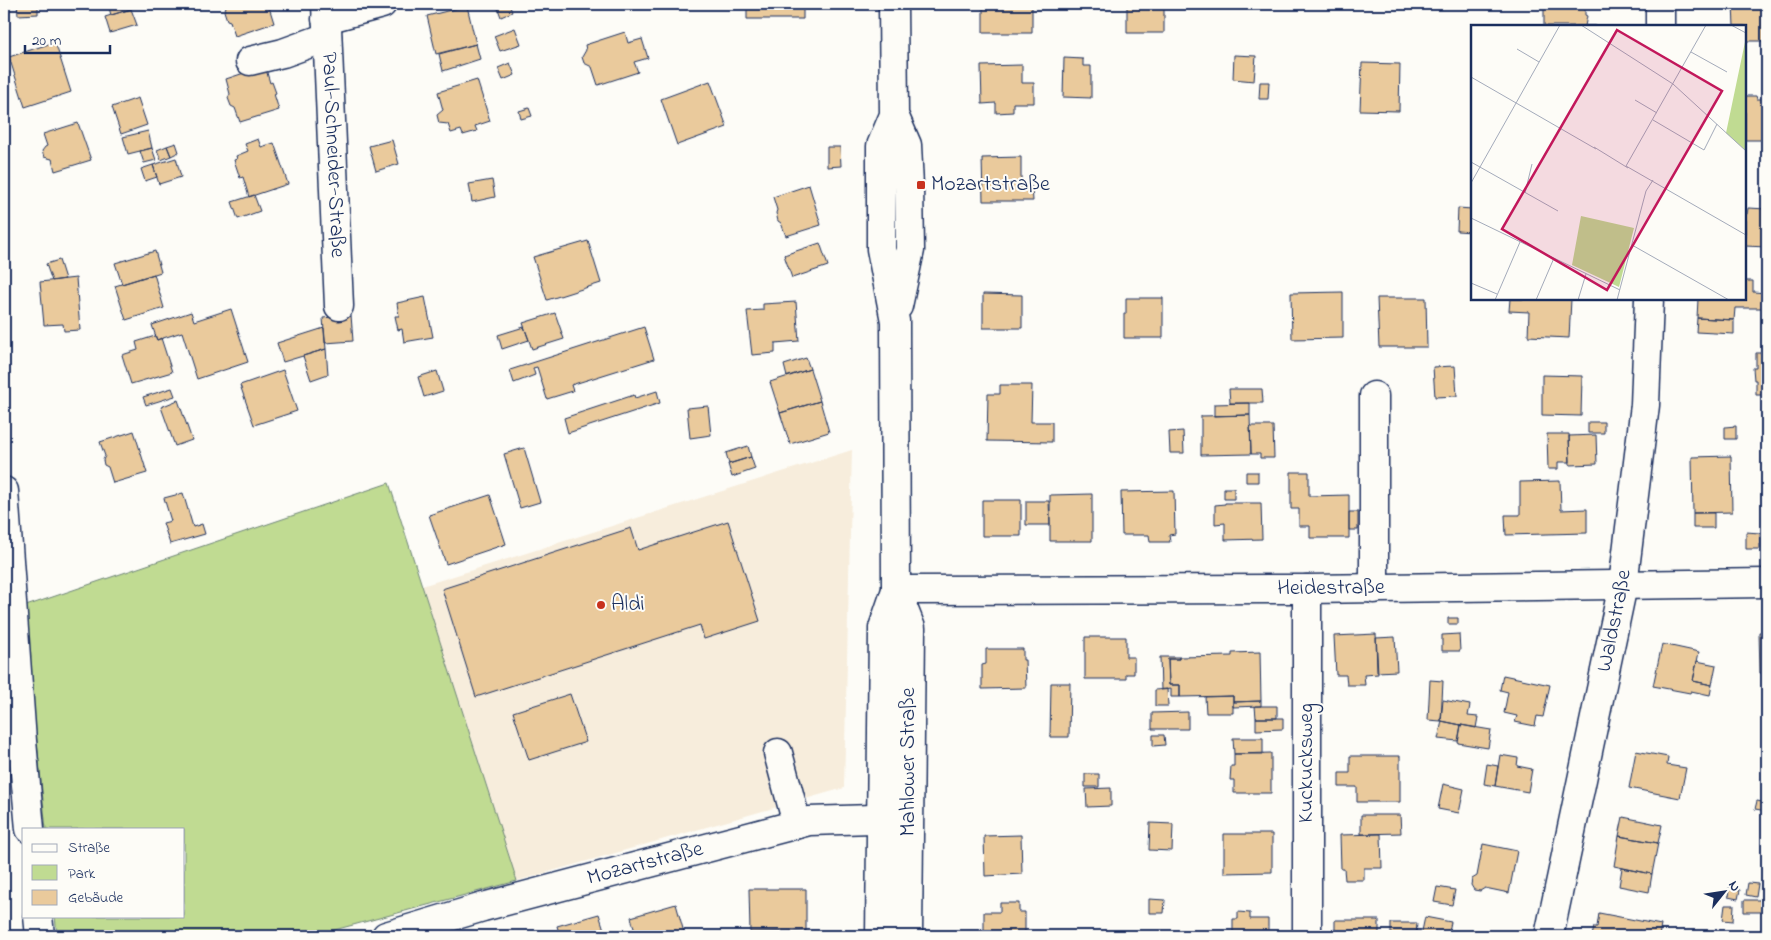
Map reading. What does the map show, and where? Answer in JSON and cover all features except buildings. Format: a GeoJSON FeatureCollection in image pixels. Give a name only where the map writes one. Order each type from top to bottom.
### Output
{"type":"FeatureCollection","features":[{"type":"Feature","properties":{"kind":"street"},"geometry":{"type":"LineString","coordinates":[[250,61],[283,53],[326,20],[382,4]]}},
{"type":"Feature","properties":{"kind":"street","name":"Mahlower Straße"},"geometry":{"type":"LineString","coordinates":[[880,936],[883,628],[896,590],[896,321],[881,250],[881,146],[894,115],[893,4]]}},
{"type":"Feature","properties":{"kind":"street"},"geometry":{"type":"LineString","coordinates":[[1660,4],[1660,25]]}},
{"type":"Feature","properties":{"kind":"street","name":"Paul-Schneider-Straße"},"geometry":{"type":"LineString","coordinates":[[326,20],[339,306]]}},
{"type":"Feature","properties":{"kind":"street","name":"Waldstraße"},"geometry":{"type":"LineString","coordinates":[[1549,936],[1623,585],[1645,405],[1649,300]]}},
{"type":"Feature","properties":{"kind":"street"},"geometry":{"type":"LineString","coordinates":[[1374,396],[1374,588]]}},
{"type":"Feature","properties":{"kind":"street"},"geometry":{"type":"LineString","coordinates":[[4,491],[13,743],[30,828]]}},
{"type":"Feature","properties":{"kind":"street","name":"Heidestraße"},"geometry":{"type":"LineString","coordinates":[[896,590],[1307,589],[1767,583]]}},
{"type":"Feature","properties":{"kind":"street","name":"Kuckucksweg"},"geometry":{"type":"LineString","coordinates":[[1307,589],[1307,936]]}},
{"type":"Feature","properties":{"kind":"street","name":"Mahlower Straße"},"geometry":{"type":"LineString","coordinates":[[896,590],[910,628],[908,936]]}},
{"type":"Feature","properties":{"kind":"street"},"geometry":{"type":"LineString","coordinates":[[778,753],[797,824]]}},
{"type":"Feature","properties":{"kind":"street","name":"Mozartstraße"},"geometry":{"type":"LineString","coordinates":[[390,936],[483,907],[809,821],[909,818]]}},
{"type":"Feature","properties":{"kind":"street"},"geometry":{"type":"LineString","coordinates":[[38,918],[40,936]]}},
{"type":"Feature","properties":{"kind":"shaded area"},"geometry":{"type":"Polygon","coordinates":[[[852,450],[844,788],[517,881],[422,586],[852,450]]]}},
{"type":"Feature","properties":{"kind":"green space"},"geometry":{"type":"Polygon","coordinates":[[[389,483],[517,881],[312,936],[57,936],[55,918],[185,918],[185,828],[46,828],[23,607],[389,483]]]}},
{"type":"Feature","properties":{"kind":"place","name":"Mozartstraße"},"geometry":{"type":"Point","coordinates":[921,185]}},
{"type":"Feature","properties":{"kind":"place","name":"Aldi"},"geometry":{"type":"Point","coordinates":[601,605]}}]}
